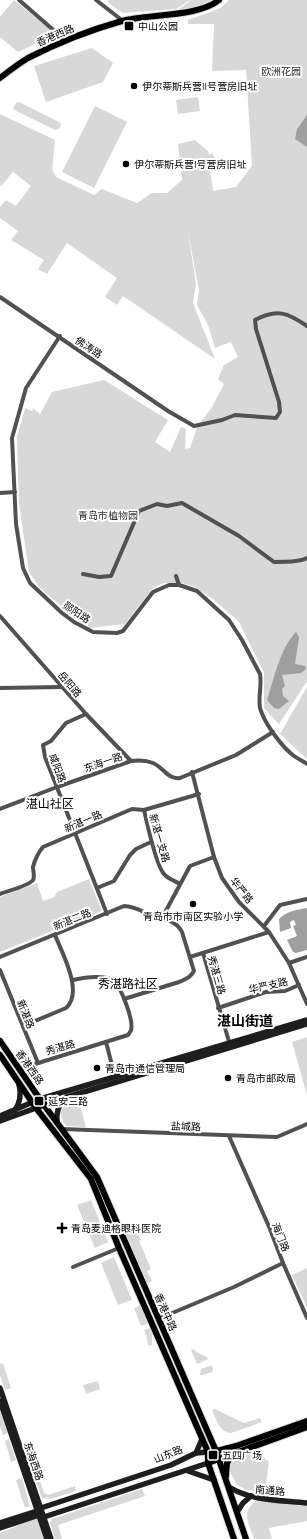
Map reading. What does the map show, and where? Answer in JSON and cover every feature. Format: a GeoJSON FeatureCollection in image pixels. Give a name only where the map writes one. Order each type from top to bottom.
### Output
{"type":"FeatureCollection","features":[{"type":"Feature","properties":{"kind":"main road","name":"香港西路"},"geometry":{"type":"LineString","coordinates":[[0,78],[27,59],[66,41],[123,21],[177,14],[204,8],[215,4],[219,0]]}},
{"type":"Feature","properties":{"kind":"main road"},"geometry":{"type":"LineString","coordinates":[[42,1102],[64,1098],[307,1020]]}},
{"type":"Feature","properties":{"kind":"main road"},"geometry":{"type":"LineString","coordinates":[[0,1116],[115,1077],[307,1024]]}},
{"type":"Feature","properties":{"kind":"main road","name":"香港西路"},"geometry":{"type":"LineString","coordinates":[[0,1041],[42,1102]]}},
{"type":"Feature","properties":{"kind":"main road","name":"香港西路"},"geometry":{"type":"LineString","coordinates":[[0,1055],[34,1105]]}},
{"type":"Feature","properties":{"kind":"main road"},"geometry":{"type":"LineString","coordinates":[[14,1111],[18,1106],[20,1098],[19,1084]]}},
{"type":"Feature","properties":{"kind":"main road"},"geometry":{"type":"LineString","coordinates":[[57,1123],[56,1114],[64,1098]]}},
{"type":"Feature","properties":{"kind":"main road","name":"香港中路"},"geometry":{"type":"LineString","coordinates":[[42,1102],[97,1177],[216,1451],[246,1539]]}},
{"type":"Feature","properties":{"kind":"main road"},"geometry":{"type":"LineString","coordinates":[[0,1121],[34,1105]]}},
{"type":"Feature","properties":{"kind":"main road","name":"香港中路"},"geometry":{"type":"LineString","coordinates":[[34,1105],[91,1179],[119,1248],[208,1452],[208,1463],[234,1539]]}},
{"type":"Feature","properties":{"kind":"main road","name":"东海西路"},"geometry":{"type":"LineString","coordinates":[[0,1388],[40,1512],[47,1539]]}},
{"type":"Feature","properties":{"kind":"main road","name":"东海西路"},"geometry":{"type":"LineString","coordinates":[[0,1401],[51,1539]]}},
{"type":"Feature","properties":{"kind":"main road","name":"山东路"},"geometry":{"type":"LineString","coordinates":[[40,1512],[171,1465],[196,1452],[216,1451],[307,1421]]}},
{"type":"Feature","properties":{"kind":"main road","name":"山东路"},"geometry":{"type":"LineString","coordinates":[[40,1512],[187,1471],[307,1427]]}},
{"type":"Feature","properties":{"kind":"main road"},"geometry":{"type":"LineString","coordinates":[[196,1452],[202,1439]]}},
{"type":"Feature","properties":{"kind":"main road"},"geometry":{"type":"LineString","coordinates":[[225,1478],[227,1463],[232,1455]]}},
{"type":"Feature","properties":{"kind":"main road"},"geometry":{"type":"LineString","coordinates":[[187,1471],[214,1480]]}},
{"type":"Feature","properties":{"kind":"main road"},"geometry":{"type":"LineString","coordinates":[[229,1487],[237,1492],[251,1496]]}},
{"type":"Feature","properties":{"kind":"main road","name":"南通路"},"geometry":{"type":"LineString","coordinates":[[237,1512],[243,1503],[251,1496],[307,1503]]}},
{"type":"Feature","properties":{"kind":"main road"},"geometry":{"type":"LineString","coordinates":[[0,1523],[40,1512]]}},
{"type":"Feature","properties":{"kind":"main road"},"geometry":{"type":"LineString","coordinates":[[0,1528],[40,1512]]}},
{"type":"Feature","properties":{"kind":"street"},"geometry":{"type":"LineString","coordinates":[[19,0],[66,41]]}},
{"type":"Feature","properties":{"kind":"street"},"geometry":{"type":"LineString","coordinates":[[96,0],[123,21]]}},
{"type":"Feature","properties":{"kind":"street","name":"佛涛路"},"geometry":{"type":"LineString","coordinates":[[0,297],[60,336],[168,411],[194,426],[222,420],[235,415],[276,418],[280,412],[279,402],[256,329],[255,320],[266,314],[281,312],[307,326]]}},
{"type":"Feature","properties":{"kind":"street","name":"郧阳路"},"geometry":{"type":"LineString","coordinates":[[60,336],[26,388],[12,438],[16,524],[23,568],[30,583],[62,614],[87,629],[99,633],[117,633],[122,631],[153,592],[169,585],[178,585]]}},
{"type":"Feature","properties":{"kind":"street"},"geometry":{"type":"LineString","coordinates":[[0,493],[15,492]]}},
{"type":"Feature","properties":{"kind":"street"},"geometry":{"type":"LineString","coordinates":[[83,574],[99,577],[111,576],[139,511],[157,504],[166,506],[182,503],[239,536],[274,562],[289,560],[299,562],[307,558]]}},
{"type":"Feature","properties":{"kind":"street"},"geometry":{"type":"LineString","coordinates":[[176,576],[178,585],[197,591],[229,620],[238,633],[260,674],[260,708],[273,732],[284,747],[294,757],[307,764]]}},
{"type":"Feature","properties":{"kind":"street","name":"岳阳路"},"geometry":{"type":"LineString","coordinates":[[0,616],[86,714],[126,758],[131,761]]}},
{"type":"Feature","properties":{"kind":"street"},"geometry":{"type":"LineString","coordinates":[[0,688],[62,687]]}},
{"type":"Feature","properties":{"kind":"street","name":"咸阳路"},"geometry":{"type":"LineString","coordinates":[[86,714],[66,723],[51,741],[43,745],[45,757],[107,914]]}},
{"type":"Feature","properties":{"kind":"street","name":"东海一路"},"geometry":{"type":"LineString","coordinates":[[0,808],[131,761],[154,763],[176,778],[236,755],[273,732]]}},
{"type":"Feature","properties":{"kind":"street","name":"华严路"},"geometry":{"type":"LineString","coordinates":[[192,772],[214,856],[222,878],[239,902],[269,932],[289,963],[307,1004]]}},
{"type":"Feature","properties":{"kind":"street","name":"新湛一路"},"geometry":{"type":"LineString","coordinates":[[0,894],[32,880],[34,875],[33,868],[38,853],[43,847],[132,809],[144,810],[198,794]]}},
{"type":"Feature","properties":{"kind":"street","name":"新湛一支路"},"geometry":{"type":"LineString","coordinates":[[144,810],[151,842],[162,873],[180,884]]}},
{"type":"Feature","properties":{"kind":"street"},"geometry":{"type":"LineString","coordinates":[[97,888],[114,881],[130,855],[136,849],[151,842]]}},
{"type":"Feature","properties":{"kind":"street"},"geometry":{"type":"LineString","coordinates":[[162,918],[190,866],[214,856]]}},
{"type":"Feature","properties":{"kind":"street"},"geometry":{"type":"LineString","coordinates":[[264,926],[280,905],[307,899]]}},
{"type":"Feature","properties":{"kind":"street","name":"新湛二路"},"geometry":{"type":"LineString","coordinates":[[0,957],[124,906],[131,906],[150,915],[172,922],[180,928],[194,971],[188,979],[124,999]]}},
{"type":"Feature","properties":{"kind":"street"},"geometry":{"type":"LineString","coordinates":[[189,955],[203,953],[269,932]]}},
{"type":"Feature","properties":{"kind":"street"},"geometry":{"type":"LineString","coordinates":[[23,1026],[61,1011],[70,1005],[73,980],[55,935]]}},
{"type":"Feature","properties":{"kind":"street","name":"秀湛三路"},"geometry":{"type":"LineString","coordinates":[[203,953],[230,1045]]}},
{"type":"Feature","properties":{"kind":"street"},"geometry":{"type":"LineString","coordinates":[[289,963],[307,957]]}},
{"type":"Feature","properties":{"kind":"street","name":"新湛路"},"geometry":{"type":"LineString","coordinates":[[0,970],[38,1063]]}},
{"type":"Feature","properties":{"kind":"street"},"geometry":{"type":"LineString","coordinates":[[73,980],[102,977],[114,980],[124,999]]}},
{"type":"Feature","properties":{"kind":"street","name":"华严支路"},"geometry":{"type":"LineString","coordinates":[[218,1008],[266,992],[285,991],[299,985]]}},
{"type":"Feature","properties":{"kind":"street","name":"秀湛路"},"geometry":{"type":"LineString","coordinates":[[19,1069],[128,1035],[132,1030],[124,999]]}},
{"type":"Feature","properties":{"kind":"street"},"geometry":{"type":"LineString","coordinates":[[106,1042],[115,1077]]}},
{"type":"Feature","properties":{"kind":"street","name":"盐城路"},"geometry":{"type":"LineString","coordinates":[[62,1129],[277,1137],[307,1124]]}},
{"type":"Feature","properties":{"kind":"street","name":"海门路"},"geometry":{"type":"LineString","coordinates":[[158,1319],[234,1287],[283,1263],[270,1229],[229,1136]]}},
{"type":"Feature","properties":{"kind":"street"},"geometry":{"type":"LineString","coordinates":[[73,1267],[119,1248]]}},
{"type":"Feature","properties":{"kind":"street"},"geometry":{"type":"LineString","coordinates":[[283,1263],[307,1318]]}},
{"type":"Feature","properties":{"kind":"green space"},"geometry":{"type":"Polygon","coordinates":[[[14,0],[56,34],[18,52],[0,37],[0,17],[14,0]]]}},
{"type":"Feature","properties":{"kind":"green space"},"geometry":{"type":"Polygon","coordinates":[[[109,0],[190,0],[176,9],[123,13],[107,2],[109,0]]]}},
{"type":"Feature","properties":{"kind":"green space"},"geometry":{"type":"Polygon","coordinates":[[[191,0],[212,0],[199,7],[150,16],[150,13],[178,10],[191,0]]]}},
{"type":"Feature","properties":{"kind":"green space"},"geometry":{"type":"Polygon","coordinates":[[[229,0],[307,0],[307,681],[279,724],[264,708],[264,673],[239,622],[214,600],[195,587],[181,583],[163,583],[153,588],[125,624],[91,628],[66,610],[39,587],[29,572],[19,504],[17,437],[25,408],[32,411],[33,408],[40,414],[52,392],[104,380],[168,420],[155,442],[170,452],[181,427],[186,429],[185,449],[190,448],[197,427],[212,407],[224,384],[218,379],[224,365],[238,357],[231,342],[215,348],[208,325],[197,305],[199,290],[187,227],[196,283],[193,303],[215,359],[123,296],[117,305],[105,297],[117,278],[67,243],[47,274],[38,269],[44,260],[11,240],[18,231],[0,218],[0,207],[6,200],[16,206],[31,186],[13,172],[0,186],[0,114],[55,140],[52,170],[56,177],[94,195],[102,189],[137,203],[152,193],[167,193],[182,180],[178,144],[195,140],[208,151],[209,155],[212,153],[220,166],[212,171],[210,169],[213,191],[236,187],[252,166],[246,70],[212,71],[214,24],[188,24],[188,20],[221,8],[229,0]]]}},
{"type":"Feature","properties":{"kind":"green space"},"geometry":{"type":"Polygon","coordinates":[[[92,48],[113,63],[103,82],[46,102],[34,66],[92,48]]]}},
{"type":"Feature","properties":{"kind":"green space"},"geometry":{"type":"Polygon","coordinates":[[[198,97],[200,111],[178,114],[176,100],[198,97]]]}},
{"type":"Feature","properties":{"kind":"green space"},"geometry":{"type":"Polygon","coordinates":[[[19,102],[59,122],[61,124],[60,128],[55,130],[16,111],[13,108],[16,103],[19,102]]]}},
{"type":"Feature","properties":{"kind":"green space"},"geometry":{"type":"Polygon","coordinates":[[[95,106],[127,122],[94,188],[62,172],[95,106]]]}},
{"type":"Feature","properties":{"kind":"green space"},"geometry":{"type":"Polygon","coordinates":[[[307,687],[307,759],[280,734],[307,687]]]}},
{"type":"Feature","properties":{"kind":"green space"},"geometry":{"type":"Polygon","coordinates":[[[89,879],[102,911],[0,952],[0,897],[37,883],[43,901],[54,897],[57,892],[89,879]]]}},
{"type":"Feature","properties":{"kind":"green space"},"geometry":{"type":"Polygon","coordinates":[[[307,1037],[307,1095],[292,1042],[307,1037]]]}},
{"type":"Feature","properties":{"kind":"green space"},"geometry":{"type":"Polygon","coordinates":[[[78,1099],[86,1127],[66,1126],[61,1116],[62,1109],[68,1103],[78,1099]]]}},
{"type":"Feature","properties":{"kind":"green space"},"geometry":{"type":"Polygon","coordinates":[[[91,1200],[108,1242],[95,1248],[77,1205],[91,1200]]]}},
{"type":"Feature","properties":{"kind":"green space"},"geometry":{"type":"Polygon","coordinates":[[[133,1223],[141,1240],[139,1241],[151,1269],[147,1271],[152,1281],[147,1283],[123,1227],[133,1223]]]}},
{"type":"Feature","properties":{"kind":"green space"},"geometry":{"type":"Polygon","coordinates":[[[114,1257],[132,1300],[118,1305],[101,1263],[114,1257]]]}},
{"type":"Feature","properties":{"kind":"green space"},"geometry":{"type":"Polygon","coordinates":[[[307,1268],[307,1307],[292,1275],[307,1268]]]}},
{"type":"Feature","properties":{"kind":"green space"},"geometry":{"type":"Polygon","coordinates":[[[141,1305],[148,1323],[141,1326],[134,1308],[141,1305]]]}},
{"type":"Feature","properties":{"kind":"green space"},"geometry":{"type":"Polygon","coordinates":[[[150,1328],[152,1345],[149,1346],[144,1330],[150,1328]]]}},
{"type":"Feature","properties":{"kind":"green space"},"geometry":{"type":"Polygon","coordinates":[[[194,1349],[196,1352],[207,1357],[208,1359],[197,1364],[191,1350],[194,1349]]]}},
{"type":"Feature","properties":{"kind":"green space"},"geometry":{"type":"Polygon","coordinates":[[[3,1363],[11,1388],[5,1390],[0,1375],[0,1364],[3,1363]]]}},
{"type":"Feature","properties":{"kind":"green space"},"geometry":{"type":"Polygon","coordinates":[[[212,1366],[212,1372],[200,1375],[201,1369],[212,1366]]]}},
{"type":"Feature","properties":{"kind":"green space"},"geometry":{"type":"Polygon","coordinates":[[[98,1381],[100,1389],[86,1394],[83,1385],[98,1381]]]}},
{"type":"Feature","properties":{"kind":"green space"},"geometry":{"type":"Polygon","coordinates":[[[215,1409],[244,1423],[260,1418],[262,1422],[231,1433],[227,1432],[221,1428],[217,1421],[212,1410],[215,1409]]]}},
{"type":"Feature","properties":{"kind":"green space"},"geometry":{"type":"Polygon","coordinates":[[[0,1411],[8,1433],[3,1435],[0,1426],[0,1411]]]}},
{"type":"Feature","properties":{"kind":"green space"},"geometry":{"type":"Polygon","coordinates":[[[9,1439],[16,1460],[11,1462],[5,1441],[9,1439]]]}},
{"type":"Feature","properties":{"kind":"green space"},"geometry":{"type":"Polygon","coordinates":[[[256,1451],[269,1462],[265,1492],[247,1490],[237,1485],[230,1470],[231,1462],[238,1457],[256,1451]]]}},
{"type":"Feature","properties":{"kind":"green space"},"geometry":{"type":"Polygon","coordinates":[[[37,1471],[44,1493],[48,1495],[75,1486],[76,1491],[51,1499],[42,1498],[32,1472],[37,1471]]]}},
{"type":"Feature","properties":{"kind":"green space"},"geometry":{"type":"Polygon","coordinates":[[[22,1478],[30,1506],[25,1508],[16,1480],[22,1478]]]}},
{"type":"Feature","properties":{"kind":"green space"},"geometry":{"type":"Polygon","coordinates":[[[142,1489],[145,1496],[58,1525],[62,1539],[55,1539],[50,1523],[52,1519],[142,1489]]]}},
{"type":"Feature","properties":{"kind":"green space"},"geometry":{"type":"Polygon","coordinates":[[[257,1500],[307,1506],[307,1521],[269,1528],[272,1539],[254,1539],[248,1523],[247,1513],[252,1504],[257,1500]]]}},
{"type":"Feature","properties":{"kind":"green space"},"geometry":{"type":"Polygon","coordinates":[[[38,1517],[45,1539],[0,1539],[0,1533],[38,1517]]]}},
{"type":"Feature","properties":{"kind":"shaded area"},"geometry":{"type":"Polygon","coordinates":[[[307,115],[307,147],[295,139],[297,129],[307,115]]]}},
{"type":"Feature","properties":{"kind":"shaded area"},"geometry":{"type":"Polygon","coordinates":[[[296,632],[299,637],[295,664],[305,666],[306,669],[301,673],[282,675],[285,686],[282,689],[283,696],[289,701],[279,709],[274,708],[267,700],[282,655],[290,639],[296,632]]]}},
{"type":"Feature","properties":{"kind":"shaded area"},"geometry":{"type":"Polygon","coordinates":[[[307,908],[307,950],[296,953],[293,952],[287,940],[297,936],[293,926],[296,925],[294,920],[290,922],[291,928],[280,932],[279,919],[295,910],[307,908]]]}},
{"type":"Feature","properties":{"kind":"place","name":"中山公园"},"geometry":{"type":"Point","coordinates":[129,26]}},
{"type":"Feature","properties":{"kind":"place","name":"伊尔蒂斯兵营II号营房旧址"},"geometry":{"type":"Point","coordinates":[134,86]}},
{"type":"Feature","properties":{"kind":"place","name":"伊尔蒂斯兵营I号营房旧址"},"geometry":{"type":"Point","coordinates":[126,164]}},
{"type":"Feature","properties":{"kind":"place","name":"青岛市市南区实验小学"},"geometry":{"type":"Point","coordinates":[193,904]}},
{"type":"Feature","properties":{"kind":"place","name":"青岛市通信管理局"},"geometry":{"type":"Point","coordinates":[97,1068]}},
{"type":"Feature","properties":{"kind":"place","name":"青岛市邮政局"},"geometry":{"type":"Point","coordinates":[228,1078]}},
{"type":"Feature","properties":{"kind":"place","name":"延安三路"},"geometry":{"type":"Point","coordinates":[39,1101]}},
{"type":"Feature","properties":{"kind":"place","name":"青岛麦迪格眼科医院"},"geometry":{"type":"Point","coordinates":[62,1228]}},
{"type":"Feature","properties":{"kind":"place","name":"五四广场"},"geometry":{"type":"Point","coordinates":[213,1455]}},
{"type":"Feature","properties":{"kind":"district","name":"湛山社区"},"geometry":{"type":"Point","coordinates":[50,803]}},
{"type":"Feature","properties":{"kind":"district","name":"秀湛路社区"},"geometry":{"type":"Point","coordinates":[128,983]}},
{"type":"Feature","properties":{"kind":"district","name":"湛山街道"},"geometry":{"type":"Point","coordinates":[245,1020]}},
{"type":"Feature","properties":{"kind":"park label","name":"欧洲花园"},"geometry":{"type":"Point","coordinates":[281,71]}},
{"type":"Feature","properties":{"kind":"park label","name":"青岛市植物园"},"geometry":{"type":"Point","coordinates":[108,515]}}]}
